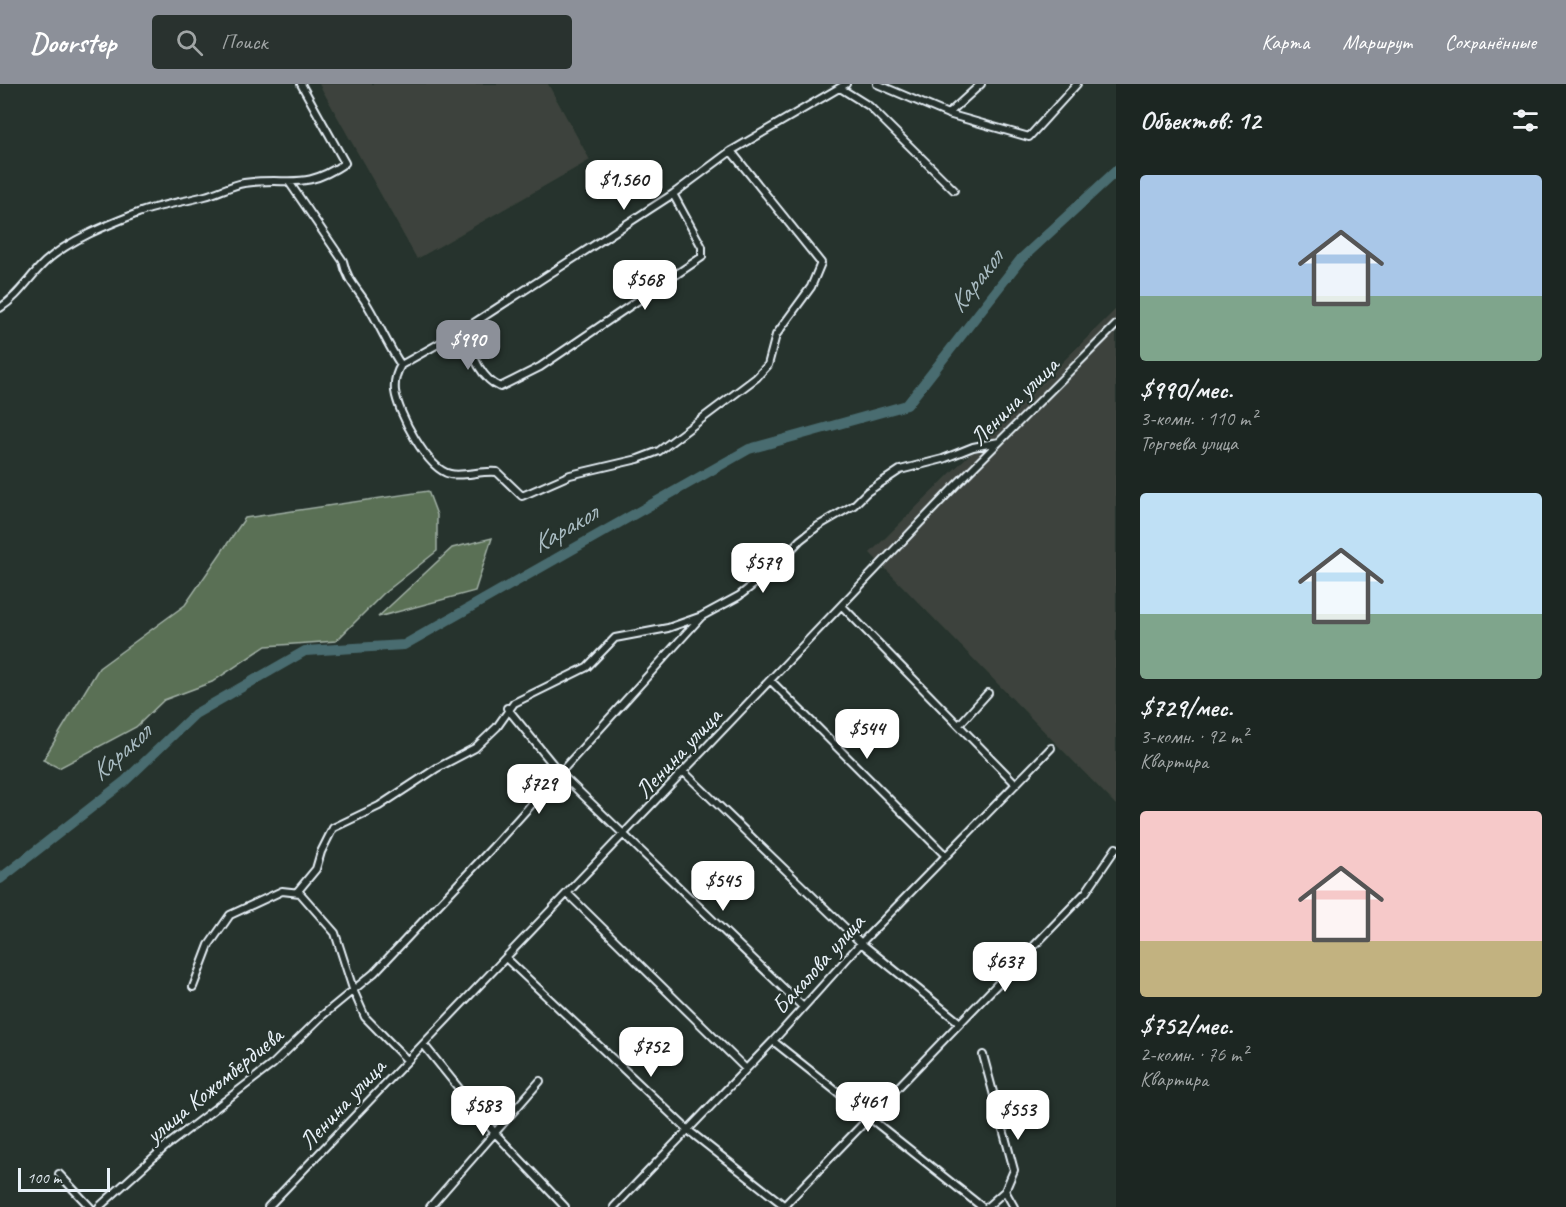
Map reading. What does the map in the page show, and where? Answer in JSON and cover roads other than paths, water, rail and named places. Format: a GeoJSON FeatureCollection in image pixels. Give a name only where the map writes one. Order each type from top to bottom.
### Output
{"type":"FeatureCollection","features":[{"type":"Feature","properties":{"kind":"street"},"geometry":{"type":"LineString","coordinates":[[0,308],[11,301],[45,262],[65,247],[140,213],[208,196],[242,183],[302,183],[325,176],[345,163],[301,84]]}},
{"type":"Feature","properties":{"kind":"street"},"geometry":{"type":"LineString","coordinates":[[877,84],[948,114],[1029,137],[1077,84]]}},
{"type":"Feature","properties":{"kind":"street"},"geometry":{"type":"LineString","coordinates":[[948,114],[981,84]]}},
{"type":"Feature","properties":{"kind":"street"},"geometry":{"type":"LineString","coordinates":[[731,151],[821,263],[811,287],[776,335],[768,365],[756,378],[659,451],[638,459],[570,475],[522,496],[497,472],[451,474],[430,458],[414,438],[399,408],[395,390],[396,374],[401,365],[463,330],[672,194],[731,151],[843,86],[869,106],[954,190]]}},
{"type":"Feature","properties":{"kind":"street"},"geometry":{"type":"LineString","coordinates":[[289,182],[343,261],[346,276],[367,304],[383,338],[401,365]]}},
{"type":"Feature","properties":{"kind":"street"},"geometry":{"type":"LineString","coordinates":[[463,330],[486,378],[493,384],[500,387],[540,367],[702,257],[702,247],[672,194]]}},
{"type":"Feature","properties":{"kind":"street","name":"Ленина улица"},"geometry":{"type":"LineString","coordinates":[[268,1207],[999,442],[1116,325]]}},
{"type":"Feature","properties":{"kind":"street"},"geometry":{"type":"LineString","coordinates":[[297,892],[316,869],[321,852],[333,828],[378,806],[437,768],[475,748],[497,727],[507,708],[526,696],[587,667],[619,636],[668,628],[702,616],[756,584],[809,533],[854,505],[867,492],[900,470],[943,459],[973,447],[999,442]]}},
{"type":"Feature","properties":{"kind":"street"},"geometry":{"type":"LineString","coordinates":[[842,606],[1016,784]]}},
{"type":"Feature","properties":{"kind":"street","name":"улица Кожомбердиева"},"geometry":{"type":"LineString","coordinates":[[99,1207],[165,1147],[273,1064],[322,1015],[354,992],[416,930],[702,616]]}},
{"type":"Feature","properties":{"kind":"street"},"geometry":{"type":"LineString","coordinates":[[771,681],[946,856]]}},
{"type":"Feature","properties":{"kind":"street"},"geometry":{"type":"LineString","coordinates":[[958,725],[988,693]]}},
{"type":"Feature","properties":{"kind":"street"},"geometry":{"type":"LineString","coordinates":[[507,708],[560,773],[804,1007]]}},
{"type":"Feature","properties":{"kind":"street","name":"Бакалова улица"},"geometry":{"type":"LineString","coordinates":[[614,1207],[773,1041],[861,942],[1051,748]]}},
{"type":"Feature","properties":{"kind":"street"},"geometry":{"type":"LineString","coordinates":[[684,772],[861,942],[960,1023]]}},
{"type":"Feature","properties":{"kind":"street"},"geometry":{"type":"LineString","coordinates":[[507,959],[688,1130],[784,1207],[1086,892],[1116,848]]}},
{"type":"Feature","properties":{"kind":"street"},"geometry":{"type":"LineString","coordinates":[[193,987],[209,945],[230,915],[282,891],[297,892],[335,933],[354,992],[365,1017],[407,1060]]}},
{"type":"Feature","properties":{"kind":"street"},"geometry":{"type":"LineString","coordinates":[[568,894],[746,1069]]}},
{"type":"Feature","properties":{"kind":"street"},"geometry":{"type":"LineString","coordinates":[[773,1041],[982,1207]]}},
{"type":"Feature","properties":{"kind":"street"},"geometry":{"type":"LineString","coordinates":[[424,1045],[494,1132],[565,1207]]}},
{"type":"Feature","properties":{"kind":"street"},"geometry":{"type":"LineString","coordinates":[[983,1055],[1014,1170],[1005,1191],[987,1207]]}},
{"type":"Feature","properties":{"kind":"street"},"geometry":{"type":"LineString","coordinates":[[430,1207],[540,1081]]}},
{"type":"Feature","properties":{"kind":"street"},"geometry":{"type":"LineString","coordinates":[[59,1174],[90,1207]]}},
{"type":"Feature","properties":{"kind":"street"},"geometry":{"type":"LineString","coordinates":[[1005,1191],[1014,1207]]}},
{"type":"Feature","properties":{"kind":"waterway","name":"Каракол"},"geometry":{"type":"LineString","coordinates":[[0,879],[124,782],[195,714],[305,651],[404,645],[749,449],[907,405],[1021,259],[1116,171]]}}]}
